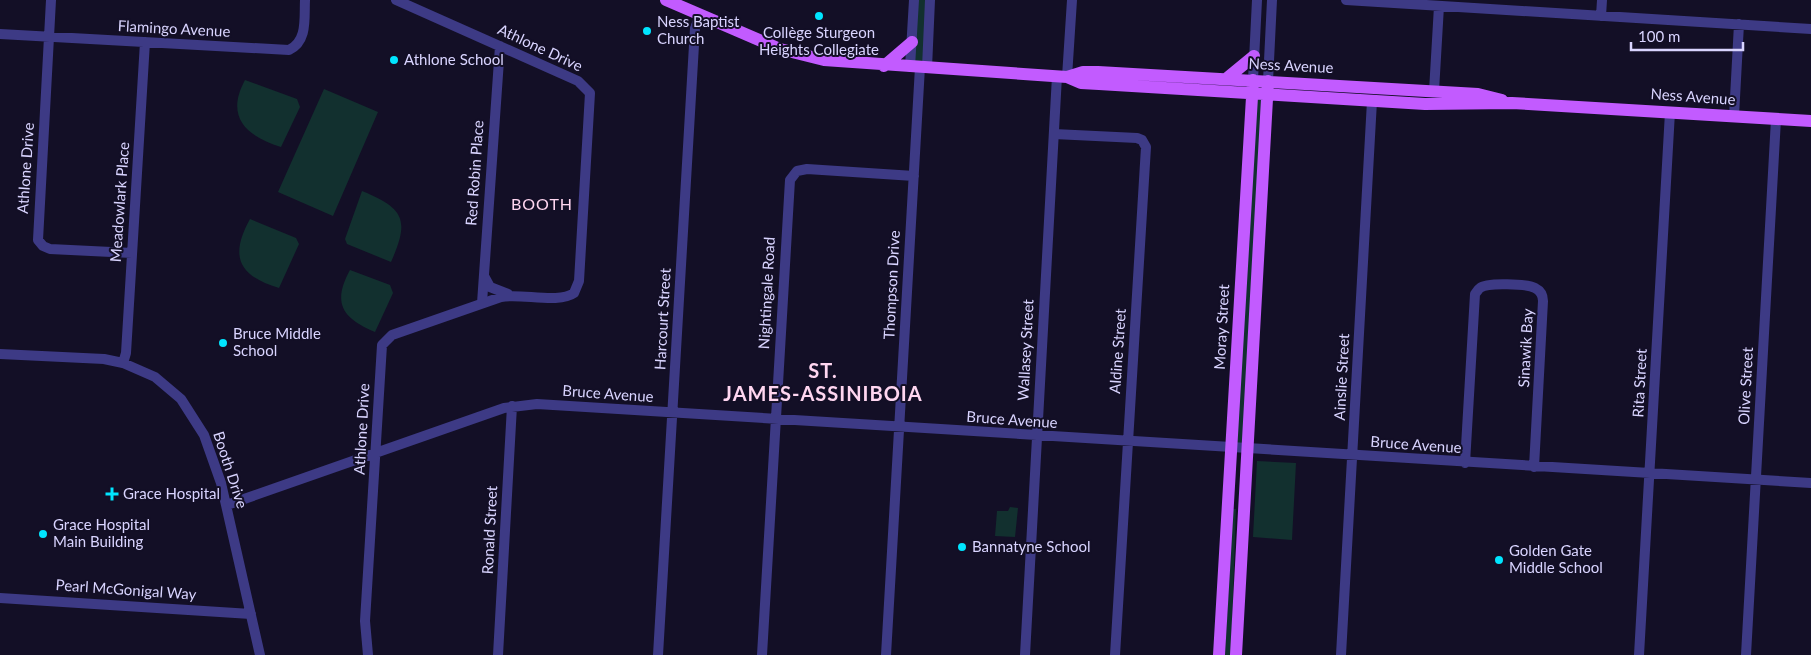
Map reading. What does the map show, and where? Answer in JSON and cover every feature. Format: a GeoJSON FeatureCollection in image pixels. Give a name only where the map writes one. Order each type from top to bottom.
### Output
{"type":"FeatureCollection","features":[{"type":"Feature","properties":{"kind":"main road","name":"Ness Avenue"},"geometry":{"type":"LineString","coordinates":[[666,0],[766,44],[804,56],[884,66],[1062,76],[1082,72],[1253,80],[1478,94],[1512,103]]}},
{"type":"Feature","properties":{"kind":"main road"},"geometry":{"type":"LineString","coordinates":[[884,66],[912,42]]}},
{"type":"Feature","properties":{"kind":"main road"},"geometry":{"type":"LineString","coordinates":[[1226,79],[1254,56]]}},
{"type":"Feature","properties":{"kind":"main road","name":"Ness Avenue"},"geometry":{"type":"LineString","coordinates":[[1062,76],[1081,83],[1251,94],[1445,105],[1512,103],[1811,121]]}},
{"type":"Feature","properties":{"kind":"main road","name":"Moray Street"},"geometry":{"type":"LineString","coordinates":[[1219,655],[1253,80]]}},
{"type":"Feature","properties":{"kind":"main road"},"geometry":{"type":"LineString","coordinates":[[1236,655],[1268,81]]}},
{"type":"Feature","properties":{"kind":"street","name":"Athlone Drive"},"geometry":{"type":"LineString","coordinates":[[51,0],[38,240],[50,249],[132,253]]}},
{"type":"Feature","properties":{"kind":"street","name":"Flamingo Avenue"},"geometry":{"type":"LineString","coordinates":[[0,34],[289,50],[296,46],[302,38],[305,0]]}},
{"type":"Feature","properties":{"kind":"street","name":"Athlone Drive"},"geometry":{"type":"LineString","coordinates":[[368,655],[365,621],[384,340],[392,334],[482,302],[511,295],[565,297],[574,293],[578,287],[590,93],[578,81],[396,0]]}},
{"type":"Feature","properties":{"kind":"street","name":"Thompson Drive"},"geometry":{"type":"LineString","coordinates":[[914,0],[912,42],[919,67]]}},
{"type":"Feature","properties":{"kind":"street","name":"Thompson Drive"},"geometry":{"type":"LineString","coordinates":[[886,655],[919,67],[930,0]]}},
{"type":"Feature","properties":{"kind":"street","name":"Wallasey Street"},"geometry":{"type":"LineString","coordinates":[[1026,655],[1036,436],[1054,134],[1072,0]]}},
{"type":"Feature","properties":{"kind":"street","name":"Moray Street"},"geometry":{"type":"LineString","coordinates":[[1253,80],[1257,0]]}},
{"type":"Feature","properties":{"kind":"street"},"geometry":{"type":"LineString","coordinates":[[1268,81],[1272,0]]}},
{"type":"Feature","properties":{"kind":"street"},"geometry":{"type":"LineString","coordinates":[[1346,0],[1439,6],[1513,5],[1601,16],[1811,29]]}},
{"type":"Feature","properties":{"kind":"street"},"geometry":{"type":"LineString","coordinates":[[1601,16],[1602,0]]}},
{"type":"Feature","properties":{"kind":"street"},"geometry":{"type":"LineString","coordinates":[[1434,91],[1439,6]]}},
{"type":"Feature","properties":{"kind":"street","name":"Harcourt Street"},"geometry":{"type":"LineString","coordinates":[[658,655],[695,28],[700,16]]}},
{"type":"Feature","properties":{"kind":"street"},"geometry":{"type":"LineString","coordinates":[[1734,116],[1739,24]]}},
{"type":"Feature","properties":{"kind":"street","name":"Meadowlark Place"},"geometry":{"type":"LineString","coordinates":[[123,363],[126,353],[145,42]]}},
{"type":"Feature","properties":{"kind":"street","name":"Red Robin Place"},"geometry":{"type":"LineString","coordinates":[[482,302],[500,46]]}},
{"type":"Feature","properties":{"kind":"street","name":"Ainslie Street"},"geometry":{"type":"LineString","coordinates":[[1341,655],[1372,101]]}},
{"type":"Feature","properties":{"kind":"street","name":"Rita Street"},"geometry":{"type":"LineString","coordinates":[[1639,655],[1670,112]]}},
{"type":"Feature","properties":{"kind":"street","name":"Olive Street"},"geometry":{"type":"LineString","coordinates":[[1746,655],[1776,119]]}},
{"type":"Feature","properties":{"kind":"street","name":"Aldine Street"},"geometry":{"type":"LineString","coordinates":[[1054,134],[1137,138],[1142,140],[1146,147],[1115,655]]}},
{"type":"Feature","properties":{"kind":"street","name":"Nightingale Road"},"geometry":{"type":"LineString","coordinates":[[762,655],[790,180],[798,171],[807,169],[914,176]]}},
{"type":"Feature","properties":{"kind":"street","name":"Athlone Drive"},"geometry":{"type":"LineString","coordinates":[[484,275],[490,287],[511,295]]}},
{"type":"Feature","properties":{"kind":"street","name":"Sinawik Bay"},"geometry":{"type":"LineString","coordinates":[[1465,463],[1475,294],[1486,285],[1517,286],[1534,287],[1540,292],[1544,301],[1534,467]]}},
{"type":"Feature","properties":{"kind":"street","name":"Booth Drive"},"geometry":{"type":"LineString","coordinates":[[0,354],[104,360],[123,363],[164,383],[190,410],[211,453],[227,505],[260,655]]}},
{"type":"Feature","properties":{"kind":"street","name":"Bruce Avenue"},"geometry":{"type":"LineString","coordinates":[[227,505],[512,406],[537,404],[1248,450],[1811,483]]}},
{"type":"Feature","properties":{"kind":"street","name":"Ronald Street"},"geometry":{"type":"LineString","coordinates":[[498,655],[512,406]]}},
{"type":"Feature","properties":{"kind":"street","name":"Pearl McGonigal Way"},"geometry":{"type":"LineString","coordinates":[[0,598],[251,614]]}},
{"type":"Feature","properties":{"kind":"green space"},"geometry":{"type":"Polygon","coordinates":[[[914,0],[930,0],[927,60],[910,67],[914,0]]]}},
{"type":"Feature","properties":{"kind":"green space"},"geometry":{"type":"Polygon","coordinates":[[[245,80],[297,99],[300,107],[281,147],[258,137],[242,123],[238,115],[237,105],[239,93],[245,80]]]}},
{"type":"Feature","properties":{"kind":"green space"},"geometry":{"type":"Polygon","coordinates":[[[324,89],[378,112],[333,216],[278,192],[324,89]]]}},
{"type":"Feature","properties":{"kind":"green space"},"geometry":{"type":"Polygon","coordinates":[[[1251,94],[1267,95],[1248,449],[1231,448],[1251,94]]]}},
{"type":"Feature","properties":{"kind":"green space"},"geometry":{"type":"Polygon","coordinates":[[[362,191],[388,204],[400,218],[400,236],[391,262],[347,244],[345,239],[362,191]]]}},
{"type":"Feature","properties":{"kind":"green space"},"geometry":{"type":"Polygon","coordinates":[[[250,219],[296,238],[299,244],[279,288],[255,278],[242,263],[239,254],[240,244],[250,219]]]}},
{"type":"Feature","properties":{"kind":"green space"},"geometry":{"type":"Polygon","coordinates":[[[350,270],[390,285],[393,293],[375,332],[355,321],[343,308],[342,292],[350,270]]]}},
{"type":"Feature","properties":{"kind":"green space"},"geometry":{"type":"Polygon","coordinates":[[[1257,461],[1296,463],[1292,540],[1253,537],[1257,461]]]}},
{"type":"Feature","properties":{"kind":"green space"},"geometry":{"type":"Polygon","coordinates":[[[1010,507],[1018,508],[1015,537],[995,536],[997,511],[1008,511],[1010,507]]]}},
{"type":"Feature","properties":{"kind":"green space"},"geometry":{"type":"Polygon","coordinates":[[[1233,509],[1236,509],[1231,655],[1225,655],[1233,509]]]}},
{"type":"Feature","properties":{"kind":"place","name":"Collège Sturgeon Heights Collegiate"},"geometry":{"type":"Point","coordinates":[819,16]}},
{"type":"Feature","properties":{"kind":"place","name":"Ness Baptist Church"},"geometry":{"type":"Point","coordinates":[647,31]}},
{"type":"Feature","properties":{"kind":"place","name":"Athlone School"},"geometry":{"type":"Point","coordinates":[394,60]}},
{"type":"Feature","properties":{"kind":"place","name":"Bruce Middle School"},"geometry":{"type":"Point","coordinates":[223,343]}},
{"type":"Feature","properties":{"kind":"place","name":"Grace Hospital"},"geometry":{"type":"Point","coordinates":[112,494]}},
{"type":"Feature","properties":{"kind":"place","name":"Grace Hospital Main Building"},"geometry":{"type":"Point","coordinates":[43,534]}},
{"type":"Feature","properties":{"kind":"place","name":"Bannatyne School"},"geometry":{"type":"Point","coordinates":[962,547]}},
{"type":"Feature","properties":{"kind":"place","name":"Golden Gate Middle School"},"geometry":{"type":"Point","coordinates":[1499,560]}},
{"type":"Feature","properties":{"kind":"district","name":"BOOTH"},"geometry":{"type":"Point","coordinates":[542,204]}},
{"type":"Feature","properties":{"kind":"district","name":"ST. JAMES-ASSINIBOIA"},"geometry":{"type":"Point","coordinates":[823,382]}}]}
